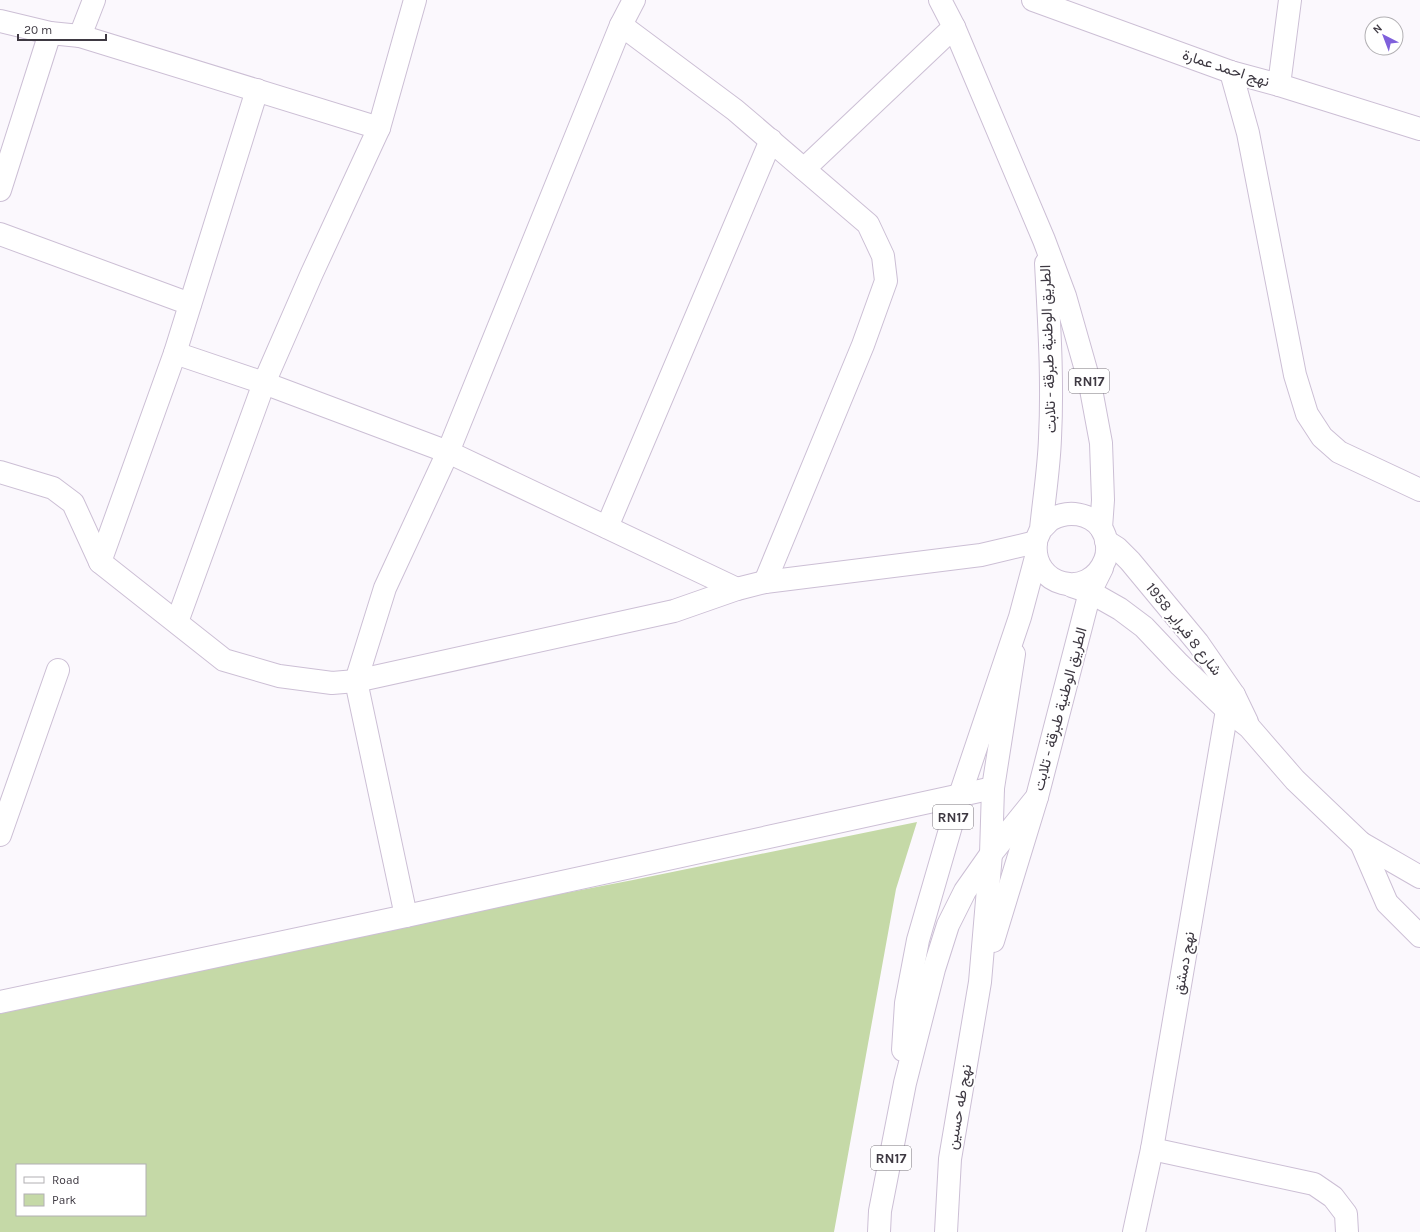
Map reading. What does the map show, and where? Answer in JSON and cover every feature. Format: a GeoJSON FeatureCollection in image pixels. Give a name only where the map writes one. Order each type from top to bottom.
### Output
{"type":"FeatureCollection","features":[{"type":"Feature","properties":{"kind":"street"},"geometry":{"type":"LineString","coordinates":[[80,36],[94,0]]}},
{"type":"Feature","properties":{"kind":"street"},"geometry":{"type":"LineString","coordinates":[[177,622],[264,383],[312,273],[379,128],[416,0]]}},
{"type":"Feature","properties":{"kind":"street"},"geometry":{"type":"LineString","coordinates":[[406,916],[356,681],[385,588],[448,452],[621,25],[634,0]]}},
{"type":"Feature","properties":{"kind":"street","name":"الطريق الوطنية طبرقة - تلابت"},"geometry":{"type":"LineString","coordinates":[[940,0],[954,27],[1044,240],[1065,296],[1090,384],[1101,443],[1104,535]]}},
{"type":"Feature","properties":{"kind":"street","name":"نهج احمد عمارة"},"geometry":{"type":"LineString","coordinates":[[1033,0],[1231,72],[1279,85],[1420,129]]}},
{"type":"Feature","properties":{"kind":"street"},"geometry":{"type":"LineString","coordinates":[[1279,85],[1290,0]]}},
{"type":"Feature","properties":{"kind":"street"},"geometry":{"type":"LineString","coordinates":[[0,21],[50,33],[80,36],[379,128]]}},
{"type":"Feature","properties":{"kind":"street"},"geometry":{"type":"LineString","coordinates":[[621,25],[735,110],[868,224],[884,256],[886,281],[863,345],[764,582]]}},
{"type":"Feature","properties":{"kind":"street"},"geometry":{"type":"LineString","coordinates":[[804,169],[954,27]]}},
{"type":"Feature","properties":{"kind":"street"},"geometry":{"type":"LineString","coordinates":[[0,190],[50,33]]}},
{"type":"Feature","properties":{"kind":"street"},"geometry":{"type":"LineString","coordinates":[[1231,72],[1248,133],[1295,375],[1307,414],[1322,438],[1339,452],[1420,490]]}},
{"type":"Feature","properties":{"kind":"street"},"geometry":{"type":"LineString","coordinates":[[100,562],[175,353],[257,90]]}},
{"type":"Feature","properties":{"kind":"street"},"geometry":{"type":"LineString","coordinates":[[607,527],[771,140]]}},
{"type":"Feature","properties":{"kind":"street"},"geometry":{"type":"LineString","coordinates":[[0,234],[190,304]]}},
{"type":"Feature","properties":{"kind":"street","name":"الطريق الوطنية طبرقة - تلابت"},"geometry":{"type":"LineString","coordinates":[[905,1084],[903,1049],[906,1003],[918,940],[960,795],[1020,617],[1038,543],[1050,439],[1052,382],[1044,240]]}},
{"type":"Feature","properties":{"kind":"street"},"geometry":{"type":"LineString","coordinates":[[175,353],[264,383],[448,452],[737,589]]}},
{"type":"Feature","properties":{"kind":"street"},"geometry":{"type":"LineString","coordinates":[[0,472],[52,488],[73,503],[100,562],[224,660],[279,676],[332,683],[356,681],[674,611],[737,589],[764,582],[981,555],[1038,543]]}},
{"type":"Feature","properties":{"kind":"street"},"geometry":{"type":"LineString","coordinates":[[1102,568],[1093,578],[1081,583],[1069,585],[1054,581],[1042,571],[1038,543],[1051,519],[1064,514],[1078,514],[1091,519],[1104,535]]}},
{"type":"Feature","properties":{"kind":"street","name":"RN17"},"geometry":{"type":"LineString","coordinates":[[1102,568],[1107,555],[1104,535]]}},
{"type":"Feature","properties":{"kind":"street","name":"شارع 8 فبراير 1958"},"geometry":{"type":"LineString","coordinates":[[1104,535],[1130,560],[1170,607],[1198,643],[1231,703],[1249,727],[1295,780],[1361,843],[1420,877]]}},
{"type":"Feature","properties":{"kind":"street","name":"الطريق الوطنية طبرقة - تلابت"},"geometry":{"type":"LineString","coordinates":[[879,1232],[880,1211],[905,1084],[934,969],[948,925],[966,891],[991,854],[1037,797],[1090,592],[1102,568]]}},
{"type":"Feature","properties":{"kind":"street","name":"شارع 8 فبراير 1958"},"geometry":{"type":"LineString","coordinates":[[1069,585],[1090,592],[1120,609],[1144,627],[1180,664],[1231,703]]}},
{"type":"Feature","properties":{"kind":"street"},"geometry":{"type":"LineString","coordinates":[[980,982],[991,854],[993,788],[1020,617]]}},
{"type":"Feature","properties":{"kind":"street"},"geometry":{"type":"LineString","coordinates":[[0,835],[58,670]]}},
{"type":"Feature","properties":{"kind":"street","name":"نهج دمشق"},"geometry":{"type":"LineString","coordinates":[[1134,1232],[1152,1149],[1231,703]]}},
{"type":"Feature","properties":{"kind":"street"},"geometry":{"type":"LineString","coordinates":[[0,1002],[406,916],[993,788]]}},
{"type":"Feature","properties":{"kind":"street"},"geometry":{"type":"LineString","coordinates":[[980,982],[1037,797]]}},
{"type":"Feature","properties":{"kind":"street"},"geometry":{"type":"LineString","coordinates":[[1361,843],[1387,903],[1420,936]]}},
{"type":"Feature","properties":{"kind":"street","name":"نهج طه حسين"},"geometry":{"type":"LineString","coordinates":[[946,1232],[950,1159],[980,982]]}},
{"type":"Feature","properties":{"kind":"street"},"geometry":{"type":"LineString","coordinates":[[1152,1149],[1314,1184],[1333,1197],[1346,1214],[1347,1232]]}},
{"type":"Feature","properties":{"kind":"green space"},"geometry":{"type":"Polygon","coordinates":[[[917,822],[896,889],[834,1232],[0,1232],[0,1002],[633,880],[917,822]]]}}]}
